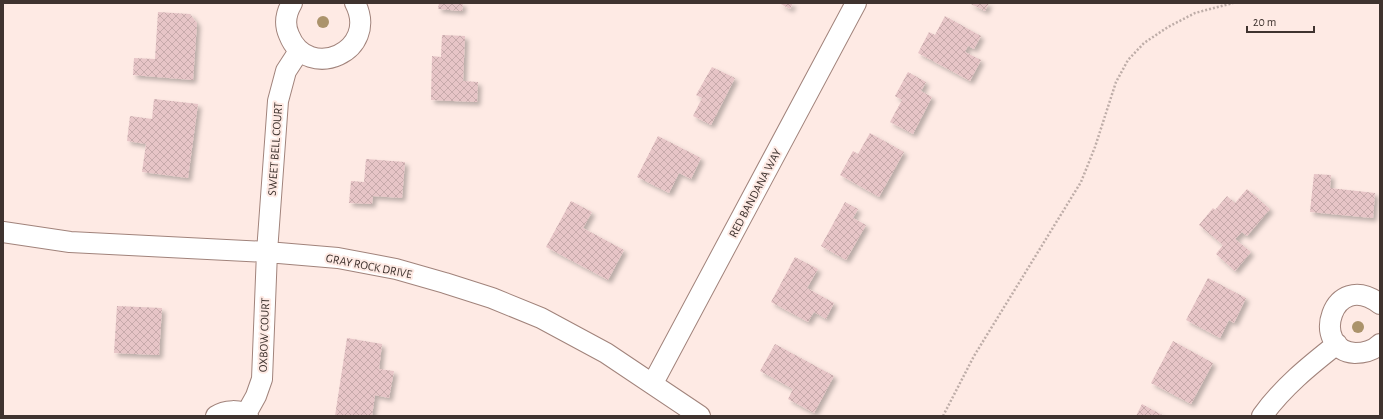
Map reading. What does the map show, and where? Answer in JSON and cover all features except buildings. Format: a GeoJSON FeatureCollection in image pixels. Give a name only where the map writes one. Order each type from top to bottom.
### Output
{"type":"FeatureCollection","features":[{"type":"Feature","properties":{"kind":"street"},"geometry":{"type":"LineString","coordinates":[[292,3],[287,14],[287,30],[292,42],[299,51],[312,58],[323,59],[333,58],[348,50],[354,44],[360,28],[360,18],[355,3]]}},
{"type":"Feature","properties":{"kind":"street","name":"RED BANDANA WAY"},"geometry":{"type":"LineString","coordinates":[[653,383],[856,3]]}},
{"type":"Feature","properties":{"kind":"street","name":"SWEET BELL COURT"},"geometry":{"type":"LineString","coordinates":[[267,252],[278,101],[286,71],[299,51]]}},
{"type":"Feature","properties":{"kind":"street","name":"GRAY ROCK DRIVE"},"geometry":{"type":"LineString","coordinates":[[3,232],[70,242],[267,252],[338,258],[396,269],[492,298],[541,318],[606,353],[653,383],[700,416]]}},
{"type":"Feature","properties":{"kind":"street","name":"OXBOW COURT"},"geometry":{"type":"LineString","coordinates":[[216,416],[221,413],[234,410],[247,415],[262,379],[267,252]]}},
{"type":"Feature","properties":{"kind":"street"},"geometry":{"type":"LineString","coordinates":[[1380,304],[1372,298],[1360,295],[1349,297],[1337,304],[1330,318],[1330,330],[1337,344],[1349,352],[1363,353],[1374,349],[1380,344]]}},
{"type":"Feature","properties":{"kind":"street"},"geometry":{"type":"LineString","coordinates":[[1262,416],[1273,401],[1296,376],[1337,344]]}},
{"type":"Feature","properties":{"kind":"path"},"geometry":{"type":"LineString","coordinates":[[943,416],[974,356],[1081,182],[1097,141],[1116,82],[1128,60],[1144,43],[1195,13],[1233,3]]}}]}
